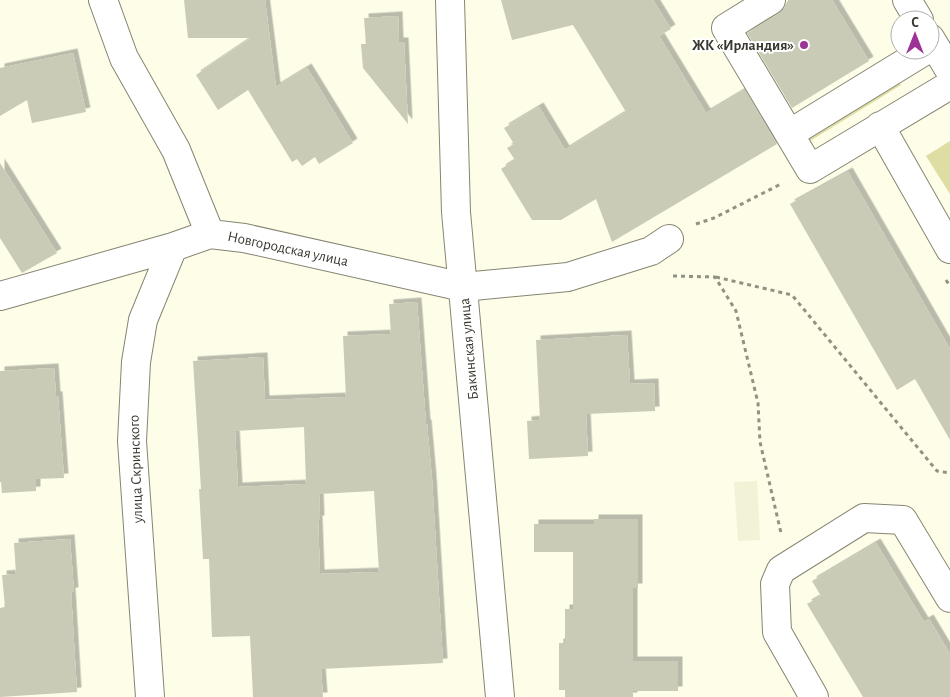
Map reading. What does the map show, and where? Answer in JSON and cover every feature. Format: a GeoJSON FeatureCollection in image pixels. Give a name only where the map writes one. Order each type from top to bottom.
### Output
{"type":"FeatureCollection","features":[{"type":"Feature","properties":{"kind":"street"},"geometry":{"type":"LineString","coordinates":[[103,0],[124,58],[176,150],[210,234]]}},
{"type":"Feature","properties":{"kind":"street","name":"Бакинская улица"},"geometry":{"type":"LineString","coordinates":[[450,0],[456,212],[500,697]]}},
{"type":"Feature","properties":{"kind":"street"},"geometry":{"type":"LineString","coordinates":[[771,0],[726,28],[810,170],[880,126],[936,60]]}},
{"type":"Feature","properties":{"kind":"street"},"geometry":{"type":"LineString","coordinates":[[789,134],[933,60]]}},
{"type":"Feature","properties":{"kind":"street"},"geometry":{"type":"LineString","coordinates":[[880,126],[950,249]]}},
{"type":"Feature","properties":{"kind":"street","name":"Новгородская улица"},"geometry":{"type":"LineString","coordinates":[[0,296],[172,247],[210,234],[244,238],[463,287],[568,277],[660,245]]}},
{"type":"Feature","properties":{"kind":"street","name":"улица Скринского"},"geometry":{"type":"LineString","coordinates":[[150,697],[132,441],[136,362],[143,320],[172,247]]}},
{"type":"Feature","properties":{"kind":"street"},"geometry":{"type":"LineString","coordinates":[[814,697],[776,632],[775,584],[781,570],[864,518],[903,520],[950,598]]}},
{"type":"Feature","properties":{"kind":"path"},"geometry":{"type":"LineString","coordinates":[[810,170],[714,218],[690,226],[660,245],[671,276],[715,277],[792,295],[937,471],[950,472]]}},
{"type":"Feature","properties":{"kind":"path"},"geometry":{"type":"LineString","coordinates":[[715,277],[736,311],[758,403],[760,442],[788,566]]}},
{"type":"Feature","properties":{"kind":"shaded area"},"geometry":{"type":"Polygon","coordinates":[[[757,481],[760,540],[738,541],[734,482],[757,481]]]}},
{"type":"Feature","properties":{"kind":"green space"},"geometry":{"type":"Polygon","coordinates":[[[898,81],[901,85],[810,141],[807,136],[898,81]]]}},
{"type":"Feature","properties":{"kind":"green space"},"geometry":{"type":"Polygon","coordinates":[[[950,141],[950,194],[926,156],[950,141]]]}},
{"type":"Feature","properties":{"kind":"building"},"geometry":{"type":"Polygon","coordinates":[[[184,0],[265,0],[276,87],[307,68],[353,143],[319,164],[315,157],[302,166],[297,159],[292,162],[248,90],[218,110],[196,75],[251,38],[188,38],[184,0]]]}},
{"type":"Feature","properties":{"kind":"building"},"geometry":{"type":"Polygon","coordinates":[[[501,0],[653,0],[671,29],[659,36],[706,113],[745,90],[777,144],[612,242],[596,199],[561,220],[532,220],[501,169],[515,160],[507,148],[514,144],[504,128],[539,107],[565,150],[626,112],[573,25],[512,40],[501,0]]]}},
{"type":"Feature","properties":{"kind":"building","name":"ЖК «Ирландия»"},"geometry":{"type":"Polygon","coordinates":[[[788,0],[832,0],[869,61],[792,108],[747,33],[780,13],[788,0]]]}},
{"type":"Feature","properties":{"kind":"building"},"geometry":{"type":"Polygon","coordinates":[[[398,16],[399,42],[404,42],[408,124],[363,68],[361,44],[366,44],[364,18],[398,16]]]}},
{"type":"Feature","properties":{"kind":"building"},"geometry":{"type":"Polygon","coordinates":[[[73,53],[86,112],[32,123],[27,100],[0,116],[0,68],[73,53]]]}},
{"type":"Feature","properties":{"kind":"building"},"geometry":{"type":"Polygon","coordinates":[[[0,163],[57,253],[22,273],[0,238],[0,163]]]}},
{"type":"Feature","properties":{"kind":"building"},"geometry":{"type":"Polygon","coordinates":[[[848,172],[950,349],[950,440],[915,379],[897,390],[790,204],[848,172]]]}},
{"type":"Feature","properties":{"kind":"building"},"geometry":{"type":"Polygon","coordinates":[[[417,302],[432,479],[443,663],[321,669],[323,697],[253,697],[250,636],[212,637],[209,559],[203,559],[199,489],[201,489],[193,361],[263,357],[265,400],[346,397],[343,336],[391,334],[389,304],[417,302]],[[304,427],[235,431],[238,487],[306,484],[304,427]],[[374,491],[319,494],[320,574],[379,572],[374,491]]]}},
{"type":"Feature","properties":{"kind":"building"},"geometry":{"type":"Polygon","coordinates":[[[627,335],[630,384],[654,383],[655,411],[586,414],[588,456],[529,459],[527,421],[540,420],[536,340],[627,335]]]}},
{"type":"Feature","properties":{"kind":"building"},"geometry":{"type":"Polygon","coordinates":[[[54,368],[64,478],[36,479],[36,491],[2,493],[0,482],[0,371],[54,368]]]}},
{"type":"Feature","properties":{"kind":"building"},"geometry":{"type":"Polygon","coordinates":[[[594,519],[638,519],[638,588],[633,588],[633,661],[678,661],[678,691],[633,691],[633,697],[565,697],[565,690],[559,690],[559,643],[565,643],[565,609],[573,609],[573,552],[534,552],[534,524],[594,524],[594,519]]]}},
{"type":"Feature","properties":{"kind":"building"},"geometry":{"type":"Polygon","coordinates":[[[70,539],[74,592],[71,592],[77,692],[0,697],[0,608],[5,607],[2,575],[16,574],[14,543],[70,539]]]}},
{"type":"Feature","properties":{"kind":"building"},"geometry":{"type":"Polygon","coordinates":[[[876,543],[924,622],[929,619],[950,654],[950,697],[863,697],[807,604],[821,596],[812,581],[876,543]]]}},
{"type":"Feature","properties":{"kind":"place","name":"ЖК «Ирландия»"},"geometry":{"type":"Point","coordinates":[804,45]}}]}
